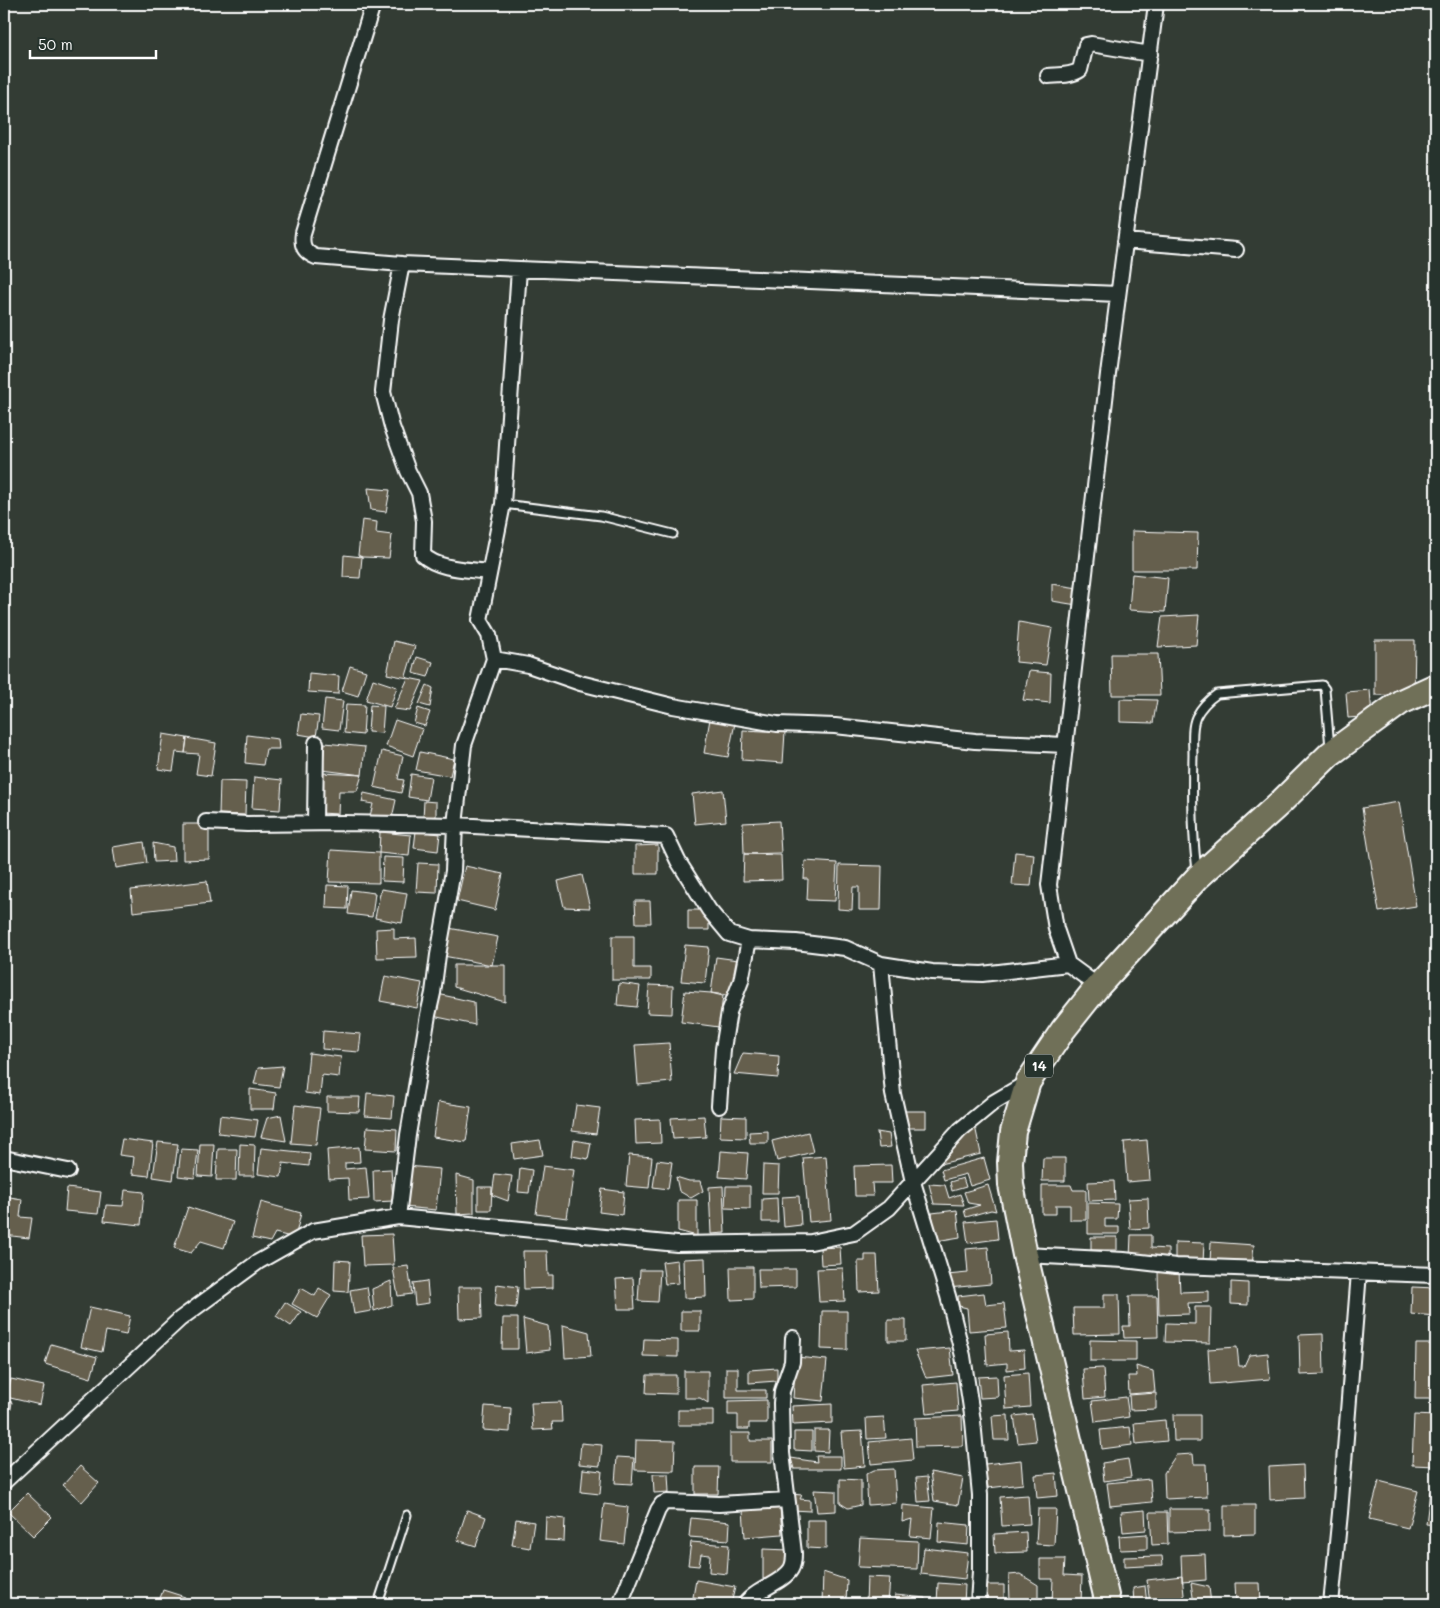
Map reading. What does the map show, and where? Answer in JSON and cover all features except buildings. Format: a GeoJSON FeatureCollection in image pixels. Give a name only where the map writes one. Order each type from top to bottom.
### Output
{"type":"FeatureCollection","features":[{"type":"Feature","properties":{"kind":"highway","name":"14"},"geometry":{"type":"LineString","coordinates":[[1108,1604],[1025,1255],[1012,1185],[1010,1162],[1013,1132],[1028,1082],[1063,1030],[1098,986],[1198,878],[1330,754],[1401,702],[1436,686]]}},
{"type":"Feature","properties":{"kind":"street"},"geometry":{"type":"LineString","coordinates":[[374,4],[302,241],[303,248],[309,254],[316,257],[402,264],[1118,294]]}},
{"type":"Feature","properties":{"kind":"street"},"geometry":{"type":"LineString","coordinates":[[1098,986],[1068,964],[1056,930],[1049,885],[1118,294],[1156,4]]}},
{"type":"Feature","properties":{"kind":"street"},"geometry":{"type":"LineString","coordinates":[[1048,76],[1070,74],[1080,70],[1086,46],[1091,44],[1150,54]]}},
{"type":"Feature","properties":{"kind":"street"},"geometry":{"type":"LineString","coordinates":[[1125,241],[1236,250]]}},
{"type":"Feature","properties":{"kind":"street"},"geometry":{"type":"LineString","coordinates":[[402,264],[391,320],[383,392],[392,427],[408,471],[419,493],[424,521],[423,555],[429,561],[438,565],[489,572]]}},
{"type":"Feature","properties":{"kind":"street"},"geometry":{"type":"LineString","coordinates":[[398,1217],[408,1135],[453,872],[455,825],[464,745],[494,659],[489,635],[480,620],[503,504],[519,269]]}},
{"type":"Feature","properties":{"kind":"street"},"geometry":{"type":"LineString","coordinates":[[494,659],[528,665],[580,683],[673,706],[777,724],[835,726],[975,742],[1065,745]]}},
{"type":"Feature","properties":{"kind":"street"},"geometry":{"type":"LineString","coordinates":[[315,823],[316,743]]}},
{"type":"Feature","properties":{"kind":"street"},"geometry":{"type":"LineString","coordinates":[[206,822],[247,824],[455,825],[666,836],[678,861],[709,910],[729,934],[749,940],[796,942],[845,948],[882,964],[932,972],[982,974],[1068,964]]}},
{"type":"Feature","properties":{"kind":"street"},"geometry":{"type":"LineString","coordinates":[[718,1106],[723,1049],[729,1012],[741,980],[749,940]]}},
{"type":"Feature","properties":{"kind":"street"},"geometry":{"type":"LineString","coordinates":[[882,964],[893,1094],[913,1182],[948,1296],[963,1356],[973,1421],[980,1495],[978,1604]]}},
{"type":"Feature","properties":{"kind":"street"},"geometry":{"type":"LineString","coordinates":[[4,1482],[180,1320],[258,1262],[313,1231],[398,1217],[677,1244],[811,1242],[854,1233],[889,1208],[960,1130],[994,1102],[1028,1082]]}},
{"type":"Feature","properties":{"kind":"street"},"geometry":{"type":"LineString","coordinates":[[4,1158],[68,1171]]}},
{"type":"Feature","properties":{"kind":"street"},"geometry":{"type":"LineString","coordinates":[[1025,1255],[1124,1260],[1176,1266],[1436,1275]]}},
{"type":"Feature","properties":{"kind":"street"},"geometry":{"type":"LineString","coordinates":[[1331,1604],[1359,1272]]}},
{"type":"Feature","properties":{"kind":"street"},"geometry":{"type":"LineString","coordinates":[[745,1604],[756,1594],[787,1574],[792,1568],[794,1553],[782,1453],[781,1403],[782,1391],[792,1362],[792,1338]]}},
{"type":"Feature","properties":{"kind":"street"},"geometry":{"type":"LineString","coordinates":[[620,1604],[638,1557],[662,1504],[666,1502],[719,1504],[787,1500]]}},
{"type":"Feature","properties":{"kind":"lane"},"geometry":{"type":"LineString","coordinates":[[503,504],[601,516],[673,534]]}},
{"type":"Feature","properties":{"kind":"lane"},"geometry":{"type":"LineString","coordinates":[[1198,878],[1194,844],[1192,784],[1194,726],[1197,716],[1209,699],[1217,694],[1322,685],[1325,689],[1330,754]]}},
{"type":"Feature","properties":{"kind":"lane"},"geometry":{"type":"LineString","coordinates":[[378,1604],[407,1515]]}}]}
